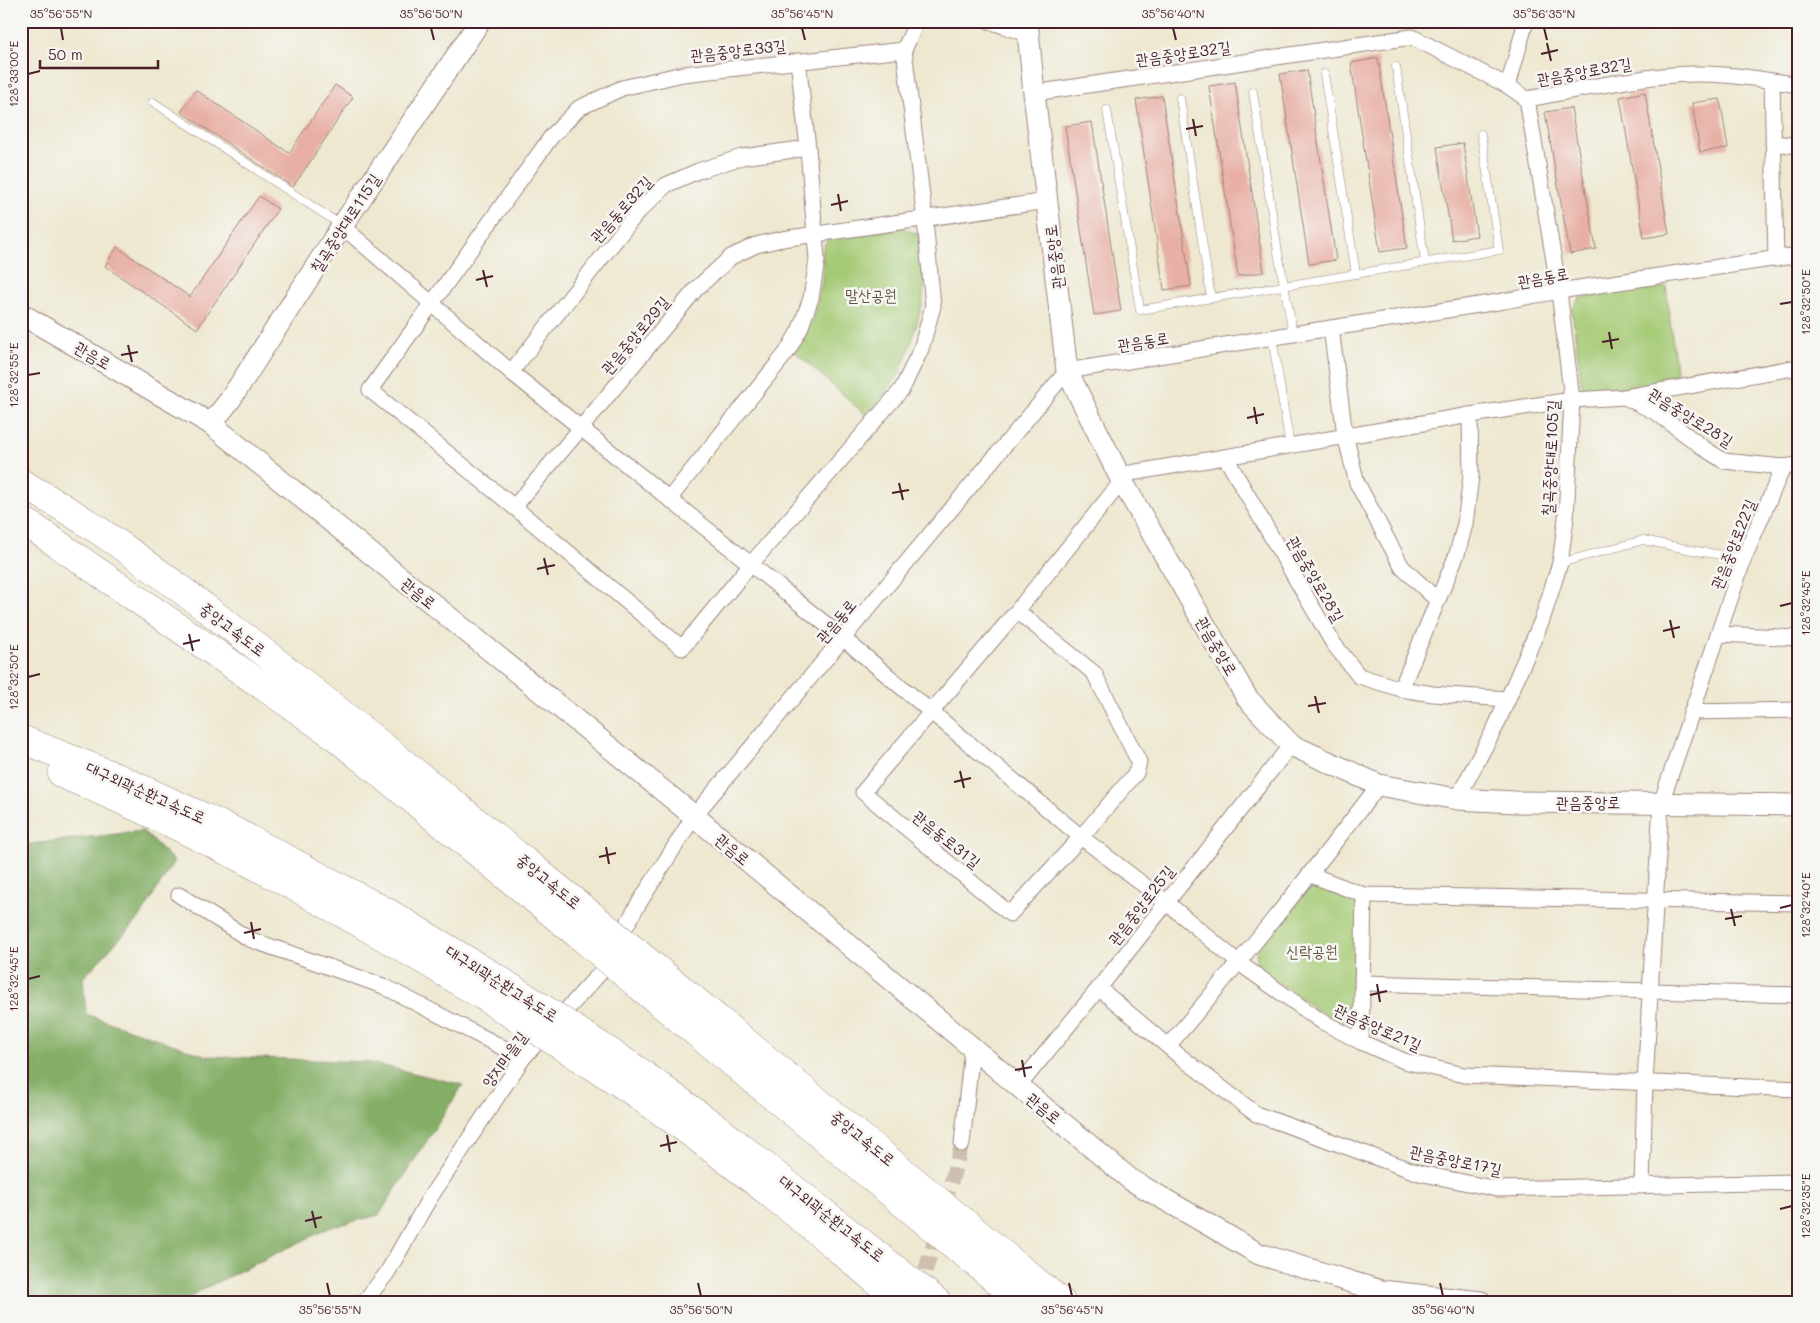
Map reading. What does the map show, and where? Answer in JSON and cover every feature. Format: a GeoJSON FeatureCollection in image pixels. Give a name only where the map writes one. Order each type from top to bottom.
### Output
{"type":"FeatureCollection","features":[{"type":"Feature","properties":{"kind":"highway","name":"중앙고속도로"},"geometry":{"type":"LineString","coordinates":[[21,483],[40,493],[144,561],[340,711],[588,928]]}},
{"type":"Feature","properties":{"kind":"highway","name":"중앙고속도로"},"geometry":{"type":"LineString","coordinates":[[21,520],[331,733],[588,928],[1061,1302]]}},
{"type":"Feature","properties":{"kind":"highway","name":"대구외곽순환고속도로"},"geometry":{"type":"LineString","coordinates":[[21,739],[114,776],[236,832],[385,912],[490,988],[630,1077],[714,1126],[937,1302]]}},
{"type":"Feature","properties":{"kind":"highway","name":"대구외곽순환고속도로"},"geometry":{"type":"LineString","coordinates":[[21,757],[193,834],[268,872],[415,954],[490,988]]}},
{"type":"Feature","properties":{"kind":"highway","name":"중앙고속도로"},"geometry":{"type":"LineString","coordinates":[[645,974],[1023,1302]]}},
{"type":"Feature","properties":{"kind":"highway","name":"대구외곽순환고속도로"},"geometry":{"type":"LineString","coordinates":[[630,1077],[680,1126],[758,1185],[901,1302]]}},
{"type":"Feature","properties":{"kind":"main road","name":"칠곡중앙대로115길"},"geometry":{"type":"LineString","coordinates":[[211,424],[230,400],[342,226],[480,22]]}},
{"type":"Feature","properties":{"kind":"main road","name":"관음중앙로"},"geometry":{"type":"LineString","coordinates":[[1027,27],[1067,371],[1120,478],[1247,698],[1291,745],[1379,785],[1457,799],[1515,802],[1799,805]]}},
{"type":"Feature","properties":{"kind":"main road","name":"관음로"},"geometry":{"type":"LineString","coordinates":[[21,314],[211,424],[694,816],[1132,1180],[1259,1254],[1381,1291],[1480,1302]]}},
{"type":"Feature","properties":{"kind":"street"},"geometry":{"type":"LineString","coordinates":[[431,302],[370,390],[514,506],[682,648],[751,564],[902,389],[921,349],[934,306],[904,50],[916,21]]}},
{"type":"Feature","properties":{"kind":"street"},"geometry":{"type":"LineString","coordinates":[[989,21],[1027,27]]}},
{"type":"Feature","properties":{"kind":"street"},"geometry":{"type":"LineString","coordinates":[[1508,86],[1526,21]]}},
{"type":"Feature","properties":{"kind":"street","name":"관음중앙로32길"},"geometry":{"type":"LineString","coordinates":[[1034,92],[1412,37],[1508,86],[1527,99],[1663,75],[1703,74],[1799,85]]}},
{"type":"Feature","properties":{"kind":"street","name":"관음중앙로33길"},"geometry":{"type":"LineString","coordinates":[[431,302],[551,137],[579,108],[622,88],[683,74],[904,50]]}},
{"type":"Feature","properties":{"kind":"street"},"geometry":{"type":"LineString","coordinates":[[669,499],[787,352],[800,329],[811,298],[817,260],[808,148],[798,61]]}},
{"type":"Feature","properties":{"kind":"street"},"geometry":{"type":"LineString","coordinates":[[1772,81],[1776,259]]}},
{"type":"Feature","properties":{"kind":"street","name":"칠곡중앙대로105길"},"geometry":{"type":"LineString","coordinates":[[1457,799],[1496,726],[1542,620],[1560,563],[1566,518],[1572,400],[1559,291],[1527,99]]}},
{"type":"Feature","properties":{"kind":"street"},"geometry":{"type":"LineString","coordinates":[[1773,143],[1799,146]]}},
{"type":"Feature","properties":{"kind":"street","name":"관음동로32길"},"geometry":{"type":"LineString","coordinates":[[510,372],[637,213],[666,185],[698,171],[742,157],[808,148]]}},
{"type":"Feature","properties":{"kind":"street","name":"관음중앙로29길"},"geometry":{"type":"LineString","coordinates":[[514,506],[582,428],[696,289],[731,257],[756,245],[1047,201]]}},
{"type":"Feature","properties":{"kind":"street"},"geometry":{"type":"LineString","coordinates":[[342,226],[510,372],[844,639],[1081,836],[1166,902]]}},
{"type":"Feature","properties":{"kind":"street","name":"관음동로"},"geometry":{"type":"LineString","coordinates":[[694,816],[1067,371],[1272,337],[1504,302],[1559,291],[1799,255]]}},
{"type":"Feature","properties":{"kind":"street"},"geometry":{"type":"LineString","coordinates":[[1331,328],[1345,435],[1357,484],[1402,567],[1437,600]]}},
{"type":"Feature","properties":{"kind":"street","name":"관음중앙로28길"},"geometry":{"type":"LineString","coordinates":[[1120,478],[1345,435],[1572,400],[1625,397],[1799,367]]}},
{"type":"Feature","properties":{"kind":"street","name":"관음중앙로28길"},"geometry":{"type":"LineString","coordinates":[[1625,397],[1658,413],[1724,461],[1783,467],[1799,465]]}},
{"type":"Feature","properties":{"kind":"street"},"geometry":{"type":"LineString","coordinates":[[1402,689],[1457,554],[1466,524],[1471,476],[1470,415]]}},
{"type":"Feature","properties":{"kind":"street","name":"관음중앙로28길"},"geometry":{"type":"LineString","coordinates":[[1226,458],[1333,643],[1359,676],[1402,689],[1433,694],[1508,699]]}},
{"type":"Feature","properties":{"kind":"street","name":"관음중앙로22길"},"geometry":{"type":"LineString","coordinates":[[1660,803],[1744,558],[1783,467]]}},
{"type":"Feature","properties":{"kind":"street"},"geometry":{"type":"LineString","coordinates":[[931,713],[1017,611],[1120,478]]}},
{"type":"Feature","properties":{"kind":"street","name":"관음동로31길"},"geometry":{"type":"LineString","coordinates":[[931,713],[863,792],[1010,914],[1136,773],[1139,762],[1094,673],[1017,611]]}},
{"type":"Feature","properties":{"kind":"street"},"geometry":{"type":"LineString","coordinates":[[1718,634],[1799,638]]}},
{"type":"Feature","properties":{"kind":"street"},"geometry":{"type":"LineString","coordinates":[[1691,712],[1799,710]]}},
{"type":"Feature","properties":{"kind":"street","name":"관음중앙로25길"},"geometry":{"type":"LineString","coordinates":[[1018,1087],[1099,988],[1291,745]]}},
{"type":"Feature","properties":{"kind":"street"},"geometry":{"type":"LineString","coordinates":[[1168,1046],[1239,963],[1379,785]]}},
{"type":"Feature","properties":{"kind":"street"},"geometry":{"type":"LineString","coordinates":[[1642,1186],[1645,1083],[1660,803]]}},
{"type":"Feature","properties":{"kind":"street","name":"양지마을길"},"geometry":{"type":"LineString","coordinates":[[364,1302],[387,1273],[428,1200],[523,1058],[600,973],[636,908],[694,816]]}},
{"type":"Feature","properties":{"kind":"street"},"geometry":{"type":"LineString","coordinates":[[1310,875],[1364,895],[1799,903]]}},
{"type":"Feature","properties":{"kind":"street"},"geometry":{"type":"LineString","coordinates":[[179,895],[249,939],[383,986],[523,1058]]}},
{"type":"Feature","properties":{"kind":"street"},"geometry":{"type":"LineString","coordinates":[[1361,1042],[1364,895]]}},
{"type":"Feature","properties":{"kind":"street","name":"관음중앙로21길"},"geometry":{"type":"LineString","coordinates":[[1166,902],[1239,963],[1321,1021],[1361,1042],[1404,1061],[1464,1075],[1645,1083]]}},
{"type":"Feature","properties":{"kind":"street","name":"관음중앙로21길"},"geometry":{"type":"LineString","coordinates":[[1363,983],[1650,992]]}},
{"type":"Feature","properties":{"kind":"street","name":"관음중앙로17길"},"geometry":{"type":"LineString","coordinates":[[1099,988],[1168,1046],[1256,1114],[1419,1173],[1497,1189],[1799,1182]]}},
{"type":"Feature","properties":{"kind":"street"},"geometry":{"type":"LineString","coordinates":[[1650,992],[1799,995]]}},
{"type":"Feature","properties":{"kind":"street"},"geometry":{"type":"LineString","coordinates":[[962,1144],[972,1048]]}},
{"type":"Feature","properties":{"kind":"street"},"geometry":{"type":"LineString","coordinates":[[1645,1083],[1799,1089]]}},
{"type":"Feature","properties":{"kind":"lane"},"geometry":{"type":"LineString","coordinates":[[1396,67],[1425,262]]}},
{"type":"Feature","properties":{"kind":"lane"},"geometry":{"type":"LineString","coordinates":[[1324,74],[1356,274]]}},
{"type":"Feature","properties":{"kind":"lane"},"geometry":{"type":"LineString","coordinates":[[1253,92],[1293,334]]}},
{"type":"Feature","properties":{"kind":"lane"},"geometry":{"type":"LineString","coordinates":[[1180,98],[1211,298]]}},
{"type":"Feature","properties":{"kind":"lane"},"geometry":{"type":"LineString","coordinates":[[153,102],[342,226]]}},
{"type":"Feature","properties":{"kind":"lane"},"geometry":{"type":"LineString","coordinates":[[1107,110],[1140,310],[1499,250],[1481,134]]}},
{"type":"Feature","properties":{"kind":"lane"},"geometry":{"type":"LineString","coordinates":[[1272,337],[1290,446]]}},
{"type":"Feature","properties":{"kind":"lane"},"geometry":{"type":"LineString","coordinates":[[1560,563],[1643,540],[1744,558]]}},
{"type":"Feature","properties":{"kind":"green space","name":"말산공원"},"geometry":{"type":"Polygon","coordinates":[[[904,228],[919,235],[924,285],[922,305],[910,347],[898,376],[867,416],[794,351],[813,320],[822,281],[823,247],[830,237],[904,228]]]}},
{"type":"Feature","properties":{"kind":"green space"},"geometry":{"type":"Polygon","coordinates":[[[1666,286],[1677,379],[1606,391],[1582,390],[1572,309],[1580,298],[1666,286]]]}},
{"type":"Feature","properties":{"kind":"green space"},"geometry":{"type":"Polygon","coordinates":[[[143,831],[174,861],[141,916],[83,978],[86,1014],[206,1056],[367,1062],[463,1085],[379,1215],[331,1227],[201,1290],[184,1302],[21,1302],[21,845],[143,831]]]}},
{"type":"Feature","properties":{"kind":"green space","name":"신락공원"},"geometry":{"type":"Polygon","coordinates":[[[1319,887],[1350,900],[1359,907],[1354,1017],[1338,1025],[1258,968],[1256,952],[1304,890],[1319,887]]]}},
{"type":"Feature","properties":{"kind":"building"},"geometry":{"type":"Polygon","coordinates":[[[1378,58],[1407,248],[1380,252],[1351,63],[1378,58]]]}},
{"type":"Feature","properties":{"kind":"building"},"geometry":{"type":"Polygon","coordinates":[[[1307,70],[1336,260],[1309,264],[1280,74],[1307,70]]]}},
{"type":"Feature","properties":{"kind":"building"},"geometry":{"type":"Polygon","coordinates":[[[1235,82],[1264,272],[1238,276],[1209,86],[1235,82]]]}},
{"type":"Feature","properties":{"kind":"building"},"geometry":{"type":"Polygon","coordinates":[[[335,85],[353,97],[293,187],[181,112],[196,90],[289,153],[335,85]]]}},
{"type":"Feature","properties":{"kind":"building"},"geometry":{"type":"Polygon","coordinates":[[[1645,92],[1669,234],[1644,238],[1620,97],[1645,92]]]}},
{"type":"Feature","properties":{"kind":"building"},"geometry":{"type":"Polygon","coordinates":[[[1162,96],[1191,286],[1164,290],[1136,100],[1162,96]]]}},
{"type":"Feature","properties":{"kind":"building"},"geometry":{"type":"Polygon","coordinates":[[[1720,99],[1728,148],[1700,152],[1692,103],[1720,99]]]}},
{"type":"Feature","properties":{"kind":"building"},"geometry":{"type":"Polygon","coordinates":[[[1571,108],[1596,249],[1570,254],[1545,112],[1571,108]]]}},
{"type":"Feature","properties":{"kind":"building"},"geometry":{"type":"Polygon","coordinates":[[[1092,122],[1121,311],[1094,315],[1065,126],[1092,122]]]}},
{"type":"Feature","properties":{"kind":"building"},"geometry":{"type":"Polygon","coordinates":[[[1463,143],[1477,236],[1452,240],[1437,147],[1463,143]]]}},
{"type":"Feature","properties":{"kind":"building"},"geometry":{"type":"Polygon","coordinates":[[[259,196],[278,209],[197,329],[105,266],[117,247],[190,297],[259,196]]]}},
{"type":"Feature","properties":{"kind":"tunnel"},"geometry":{"type":"LineString","coordinates":[[919,1293],[962,1144]]}}]}
